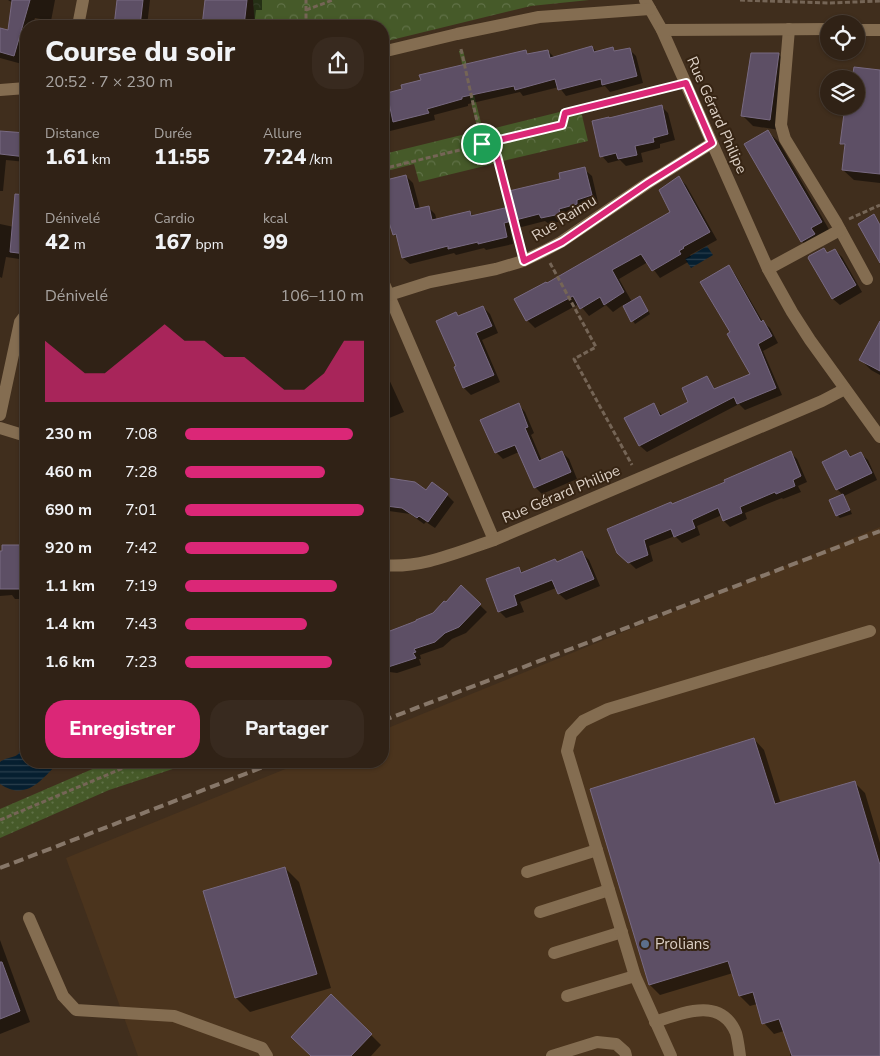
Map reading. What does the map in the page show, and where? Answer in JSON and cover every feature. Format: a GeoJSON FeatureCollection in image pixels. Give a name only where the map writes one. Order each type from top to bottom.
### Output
{"type":"FeatureCollection","features":[{"type":"Feature","properties":{"kind":"street"},"geometry":{"type":"LineString","coordinates":[[79,20],[84,0]]}},
{"type":"Feature","properties":{"kind":"street"},"geometry":{"type":"LineString","coordinates":[[389,50],[539,17],[648,4]]}},
{"type":"Feature","properties":{"kind":"street","name":"Rue Gérard Philipe"},"geometry":{"type":"LineString","coordinates":[[648,4],[662,30],[768,269],[796,319],[880,437]]}},
{"type":"Feature","properties":{"kind":"street"},"geometry":{"type":"LineString","coordinates":[[789,29],[781,125],[785,139],[839,227],[867,279]]}},
{"type":"Feature","properties":{"kind":"street"},"geometry":{"type":"LineString","coordinates":[[662,30],[820,29]]}},
{"type":"Feature","properties":{"kind":"street"},"geometry":{"type":"LineString","coordinates":[[865,30],[880,30]]}},
{"type":"Feature","properties":{"kind":"street"},"geometry":{"type":"LineString","coordinates":[[0,90],[20,88]]}},
{"type":"Feature","properties":{"kind":"street","name":"Rue Raimu"},"geometry":{"type":"LineString","coordinates":[[389,295],[430,282],[496,269],[524,261],[562,242],[648,183],[712,143]]}},
{"type":"Feature","properties":{"kind":"street"},"geometry":{"type":"LineString","coordinates":[[768,269],[839,227]]}},
{"type":"Feature","properties":{"kind":"street","name":"Rue Gérard Philipe"},"geometry":{"type":"LineString","coordinates":[[389,295],[494,540],[822,401],[845,389]]}},
{"type":"Feature","properties":{"kind":"street"},"geometry":{"type":"LineString","coordinates":[[0,415],[20,322]]}},
{"type":"Feature","properties":{"kind":"street"},"geometry":{"type":"LineString","coordinates":[[0,428],[20,434]]}},
{"type":"Feature","properties":{"kind":"street"},"geometry":{"type":"LineString","coordinates":[[389,566],[415,565],[494,540]]}},
{"type":"Feature","properties":{"kind":"street"},"geometry":{"type":"LineString","coordinates":[[671,1056],[635,976],[567,751],[571,734],[583,721],[608,709],[870,631]]}},
{"type":"Feature","properties":{"kind":"street"},"geometry":{"type":"LineString","coordinates":[[527,872],[597,850]]}},
{"type":"Feature","properties":{"kind":"street"},"geometry":{"type":"LineString","coordinates":[[540,912],[609,890]]}},
{"type":"Feature","properties":{"kind":"street"},"geometry":{"type":"LineString","coordinates":[[30,918],[63,996],[76,1010],[174,1016],[262,1048],[266,1056]]}},
{"type":"Feature","properties":{"kind":"street"},"geometry":{"type":"LineString","coordinates":[[554,953],[622,932]]}},
{"type":"Feature","properties":{"kind":"street"},"geometry":{"type":"LineString","coordinates":[[567,996],[635,976]]}},
{"type":"Feature","properties":{"kind":"street"},"geometry":{"type":"LineString","coordinates":[[655,1022],[694,1009],[712,1011],[728,1019],[736,1034],[740,1056]]}},
{"type":"Feature","properties":{"kind":"street"},"geometry":{"type":"LineString","coordinates":[[552,1056],[597,1042],[616,1044],[625,1052],[626,1056]]}},
{"type":"Feature","properties":{"kind":"path"},"geometry":{"type":"LineString","coordinates":[[306,0],[306,20]]}},
{"type":"Feature","properties":{"kind":"path"},"geometry":{"type":"LineString","coordinates":[[306,10],[333,0]]}},
{"type":"Feature","properties":{"kind":"path"},"geometry":{"type":"LineString","coordinates":[[740,0],[829,3],[880,1]]}},
{"type":"Feature","properties":{"kind":"path"},"geometry":{"type":"LineString","coordinates":[[457,34],[482,144],[497,156],[524,261]]}},
{"type":"Feature","properties":{"kind":"path"},"geometry":{"type":"LineString","coordinates":[[389,167],[562,125],[565,113],[686,83]]}},
{"type":"Feature","properties":{"kind":"path"},"geometry":{"type":"LineString","coordinates":[[839,227],[880,205]]}},
{"type":"Feature","properties":{"kind":"path"},"geometry":{"type":"LineString","coordinates":[[544,251],[596,347],[574,359],[640,479]]}},
{"type":"Feature","properties":{"kind":"path"},"geometry":{"type":"LineString","coordinates":[[0,820],[123,768]]}},
{"type":"Feature","properties":{"kind":"shaded area"},"geometry":{"type":"Polygon","coordinates":[[[880,527],[880,1056],[138,1056],[66,858],[288,768],[389,768],[389,728],[880,527]]]}},
{"type":"Feature","properties":{"kind":"green space"},"geometry":{"type":"Polygon","coordinates":[[[253,0],[589,0],[531,6],[389,41],[389,20],[255,20],[253,0]]]}},
{"type":"Feature","properties":{"kind":"green space"},"geometry":{"type":"Polygon","coordinates":[[[463,50],[483,131],[673,84],[675,88],[581,111],[588,141],[503,161],[523,246],[518,248],[497,163],[419,182],[414,164],[389,170],[389,153],[478,131],[459,51],[463,50]]]}},
{"type":"Feature","properties":{"kind":"green space"},"geometry":{"type":"Polygon","coordinates":[[[95,768],[176,768],[109,790],[0,838],[0,809],[95,768]]]}},
{"type":"Feature","properties":{"kind":"water"},"geometry":{"type":"Polygon","coordinates":[[[707,246],[713,255],[691,268],[685,259],[707,246]]]}},
{"type":"Feature","properties":{"kind":"water"},"geometry":{"type":"Polygon","coordinates":[[[20,750],[20,768],[53,768],[33,786],[18,791],[0,784],[0,762],[19,753],[20,750]]]}},
{"type":"Feature","properties":{"kind":"building"},"geometry":{"type":"Polygon","coordinates":[[[12,0],[30,0],[24,20],[20,20],[20,35],[14,56],[0,52],[0,28],[8,30],[12,0]]]}},
{"type":"Feature","properties":{"kind":"building"},"geometry":{"type":"Polygon","coordinates":[[[117,0],[143,0],[141,20],[115,20],[117,0]]]}},
{"type":"Feature","properties":{"kind":"building"},"geometry":{"type":"Polygon","coordinates":[[[205,0],[247,0],[245,20],[203,20],[205,0]]]}},
{"type":"Feature","properties":{"kind":"building"},"geometry":{"type":"Polygon","coordinates":[[[592,46],[594,52],[613,47],[614,51],[630,48],[637,76],[602,85],[601,79],[558,90],[555,79],[515,90],[514,86],[462,97],[462,99],[427,109],[429,113],[393,122],[389,92],[402,89],[401,85],[421,80],[419,75],[526,50],[527,54],[548,50],[550,58],[592,46]]]}},
{"type":"Feature","properties":{"kind":"building"},"geometry":{"type":"Polygon","coordinates":[[[751,53],[779,53],[770,120],[741,116],[751,53]]]}},
{"type":"Feature","properties":{"kind":"building"},"geometry":{"type":"Polygon","coordinates":[[[854,67],[880,70],[880,174],[842,170],[845,144],[840,144],[844,115],[865,115],[865,70],[854,70],[854,67]]]}},
{"type":"Feature","properties":{"kind":"building"},"geometry":{"type":"Polygon","coordinates":[[[662,105],[668,134],[653,138],[654,142],[635,146],[637,155],[618,159],[616,153],[600,157],[592,121],[662,105]]]}},
{"type":"Feature","properties":{"kind":"building"},"geometry":{"type":"Polygon","coordinates":[[[768,130],[822,222],[811,228],[815,234],[801,242],[744,144],[768,130]]]}},
{"type":"Feature","properties":{"kind":"building"},"geometry":{"type":"Polygon","coordinates":[[[0,131],[20,133],[20,156],[0,154],[0,131]]]}},
{"type":"Feature","properties":{"kind":"building"},"geometry":{"type":"Polygon","coordinates":[[[585,167],[592,195],[577,200],[577,204],[559,209],[560,214],[541,218],[539,214],[504,223],[507,237],[448,249],[448,246],[402,258],[396,234],[393,235],[389,222],[389,179],[406,175],[415,209],[429,206],[432,220],[470,211],[471,216],[513,206],[509,191],[560,179],[559,173],[585,167]]]}},
{"type":"Feature","properties":{"kind":"building"},"geometry":{"type":"Polygon","coordinates":[[[679,176],[710,232],[683,247],[679,251],[681,254],[652,271],[641,254],[612,270],[624,292],[604,305],[600,297],[580,309],[573,296],[526,321],[514,299],[547,283],[670,212],[659,190],[679,176]]]}},
{"type":"Feature","properties":{"kind":"building"},"geometry":{"type":"Polygon","coordinates":[[[15,194],[20,194],[20,253],[10,252],[15,194]]]}},
{"type":"Feature","properties":{"kind":"building"},"geometry":{"type":"Polygon","coordinates":[[[874,214],[880,225],[880,263],[858,224],[874,214]]]}},
{"type":"Feature","properties":{"kind":"building"},"geometry":{"type":"Polygon","coordinates":[[[824,248],[827,253],[835,249],[856,285],[832,299],[808,258],[824,248]]]}},
{"type":"Feature","properties":{"kind":"building"},"geometry":{"type":"Polygon","coordinates":[[[729,265],[761,322],[763,320],[772,336],[758,344],[776,388],[737,404],[734,397],[639,446],[624,418],[654,403],[660,416],[688,402],[682,388],[707,376],[714,389],[750,374],[727,334],[730,332],[700,282],[729,265]]]}},
{"type":"Feature","properties":{"kind":"building"},"geometry":{"type":"Polygon","coordinates":[[[640,296],[648,311],[631,322],[623,306],[640,296]]]}},
{"type":"Feature","properties":{"kind":"building"},"geometry":{"type":"Polygon","coordinates":[[[483,306],[492,326],[476,333],[494,375],[463,388],[454,367],[456,366],[436,321],[456,312],[458,316],[483,306]]]}},
{"type":"Feature","properties":{"kind":"building"},"geometry":{"type":"Polygon","coordinates":[[[880,321],[880,371],[859,360],[880,321]]]}},
{"type":"Feature","properties":{"kind":"building"},"geometry":{"type":"Polygon","coordinates":[[[519,403],[528,427],[525,428],[539,461],[562,451],[571,472],[534,488],[515,445],[495,453],[480,420],[519,403]]]}},
{"type":"Feature","properties":{"kind":"building"},"geometry":{"type":"Polygon","coordinates":[[[846,450],[850,457],[861,452],[872,473],[836,490],[822,462],[846,450]]]}},
{"type":"Feature","properties":{"kind":"building"},"geometry":{"type":"Polygon","coordinates":[[[791,451],[801,476],[793,480],[795,486],[776,494],[775,492],[740,507],[742,513],[723,521],[718,508],[692,520],[695,528],[674,537],[671,529],[644,540],[648,555],[628,563],[617,553],[607,529],[725,482],[724,480],[791,451]]]}},
{"type":"Feature","properties":{"kind":"building"},"geometry":{"type":"Polygon","coordinates":[[[389,478],[415,482],[426,490],[432,482],[448,494],[428,522],[419,516],[417,518],[402,508],[389,506],[389,478]]]}},
{"type":"Feature","properties":{"kind":"building"},"geometry":{"type":"Polygon","coordinates":[[[843,494],[850,510],[836,516],[829,500],[843,494]]]}},
{"type":"Feature","properties":{"kind":"building"},"geometry":{"type":"Polygon","coordinates":[[[2,545],[20,545],[20,589],[0,589],[0,551],[2,551],[2,545]]]}},
{"type":"Feature","properties":{"kind":"building"},"geometry":{"type":"Polygon","coordinates":[[[582,551],[594,579],[558,594],[552,580],[514,595],[517,605],[498,612],[486,579],[519,567],[521,573],[555,559],[557,562],[582,551]]]}},
{"type":"Feature","properties":{"kind":"building"},"geometry":{"type":"Polygon","coordinates":[[[461,585],[481,604],[459,627],[445,633],[435,642],[414,649],[416,652],[413,653],[416,658],[389,667],[389,631],[433,613],[444,601],[446,602],[461,585]]]}},
{"type":"Feature","properties":{"kind":"building"},"geometry":{"type":"Polygon","coordinates":[[[754,738],[775,804],[855,781],[880,865],[880,1056],[792,1056],[779,1019],[762,1024],[753,992],[739,996],[728,961],[649,985],[590,789],[754,738]]]}},
{"type":"Feature","properties":{"kind":"building"},"geometry":{"type":"Polygon","coordinates":[[[285,867],[317,974],[235,998],[203,891],[285,867]]]}},
{"type":"Feature","properties":{"kind":"building"},"geometry":{"type":"Polygon","coordinates":[[[0,962],[2,962],[20,1011],[0,1019],[0,962]]]}},
{"type":"Feature","properties":{"kind":"building"},"geometry":{"type":"Polygon","coordinates":[[[331,994],[372,1034],[351,1056],[311,1056],[291,1037],[331,994]]]}},
{"type":"Feature","properties":{"kind":"railway"},"geometry":{"type":"LineString","coordinates":[[389,718],[880,531]]}},
{"type":"Feature","properties":{"kind":"railway"},"geometry":{"type":"LineString","coordinates":[[0,868],[261,768]]}},
{"type":"Feature","properties":{"kind":"place","name":"Prolians"},"geometry":{"type":"Point","coordinates":[645,944]}},
{"type":"Feature","properties":{"kind":"route"},"geometry":{"type":"LineString","coordinates":[[686,83],[712,143],[648,183],[562,242],[524,261],[497,156],[482,144],[562,125],[565,113],[686,83]]}}]}
